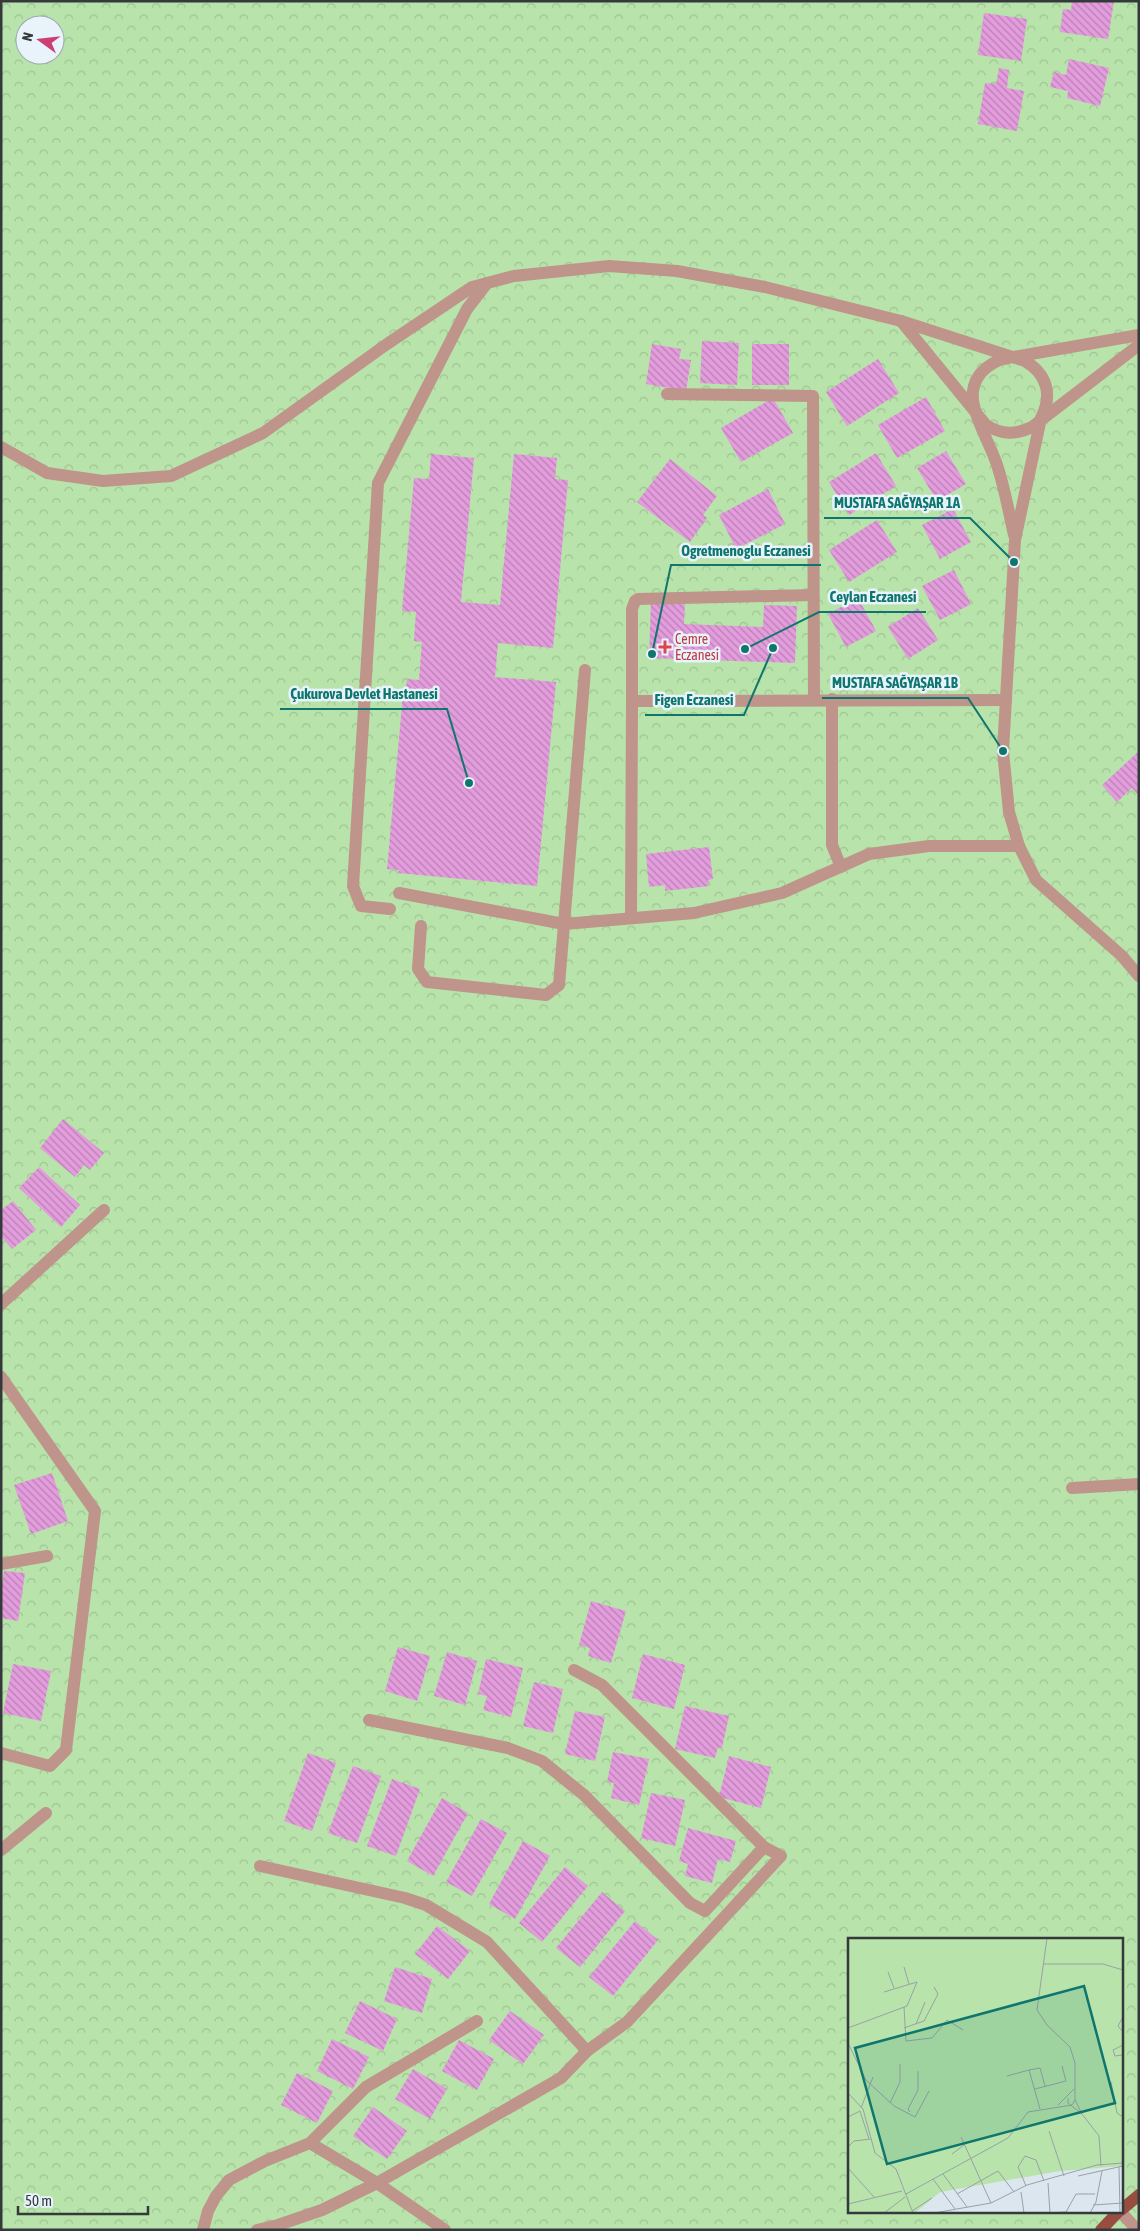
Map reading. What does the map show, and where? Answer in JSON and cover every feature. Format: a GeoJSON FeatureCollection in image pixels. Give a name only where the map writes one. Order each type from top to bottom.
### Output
{"type":"FeatureCollection","features":[{"type":"Feature","properties":{"kind":"main road"},"geometry":{"type":"LineString","coordinates":[[1122,2209],[1139,2195]]}},
{"type":"Feature","properties":{"kind":"main road"},"geometry":{"type":"LineString","coordinates":[[1101,2230],[1117,2214]]}},
{"type":"Feature","properties":{"kind":"street"},"geometry":{"type":"LineString","coordinates":[[1,447],[46,473],[103,481],[171,476],[262,433],[387,344],[472,287],[514,276],[610,266],[677,271],[765,286],[901,321],[1014,358],[1035,367],[1044,380],[1048,397],[1046,408],[1041,418],[1015,540],[1003,751],[1009,812],[1019,846],[1036,880],[1116,950],[1139,976]]}},
{"type":"Feature","properties":{"kind":"street"},"geometry":{"type":"LineString","coordinates":[[390,910],[361,906],[353,886],[378,483],[467,309],[487,283]]}},
{"type":"Feature","properties":{"kind":"street"},"geometry":{"type":"LineString","coordinates":[[901,321],[986,424],[996,431],[1008,434],[1021,432],[1032,427],[1041,418],[1139,345]]}},
{"type":"Feature","properties":{"kind":"street"},"geometry":{"type":"LineString","coordinates":[[1015,540],[998,466],[974,404],[973,392],[976,381],[991,363],[1002,359],[1139,335]]}},
{"type":"Feature","properties":{"kind":"street"},"geometry":{"type":"LineString","coordinates":[[667,394],[813,396],[814,700]]}},
{"type":"Feature","properties":{"kind":"street"},"geometry":{"type":"LineString","coordinates":[[631,917],[632,609],[635,601],[638,599],[813,595]]}},
{"type":"Feature","properties":{"kind":"street"},"geometry":{"type":"LineString","coordinates":[[421,926],[418,969],[427,982],[546,995],[559,985],[586,670]]}},
{"type":"Feature","properties":{"kind":"street"},"geometry":{"type":"LineString","coordinates":[[832,700],[832,845],[841,867]]}},
{"type":"Feature","properties":{"kind":"street"},"geometry":{"type":"LineString","coordinates":[[632,701],[1006,700]]}},
{"type":"Feature","properties":{"kind":"street"},"geometry":{"type":"LineString","coordinates":[[399,893],[564,924],[694,913],[782,893],[869,854],[929,846],[1019,846]]}},
{"type":"Feature","properties":{"kind":"street"},"geometry":{"type":"LineString","coordinates":[[1,1304],[104,1210]]}},
{"type":"Feature","properties":{"kind":"street"},"geometry":{"type":"LineString","coordinates":[[1,1377],[95,1510],[66,1750],[50,1766],[1,1753]]}},
{"type":"Feature","properties":{"kind":"street"},"geometry":{"type":"LineString","coordinates":[[1072,1488],[1139,1484]]}},
{"type":"Feature","properties":{"kind":"street"},"geometry":{"type":"LineString","coordinates":[[1,1564],[47,1556]]}},
{"type":"Feature","properties":{"kind":"street"},"geometry":{"type":"LineString","coordinates":[[257,2230],[322,2210],[377,2182],[561,2078],[587,2051],[627,2022],[781,1856],[764,1847],[602,1685],[574,1670]]}},
{"type":"Feature","properties":{"kind":"street"},"geometry":{"type":"LineString","coordinates":[[369,1720],[508,1748],[542,1761],[584,1795],[690,1903],[705,1911],[764,1847]]}},
{"type":"Feature","properties":{"kind":"street"},"geometry":{"type":"LineString","coordinates":[[1,1850],[46,1813]]}},
{"type":"Feature","properties":{"kind":"street"},"geometry":{"type":"LineString","coordinates":[[260,1866],[405,1898],[426,1905],[487,1942],[587,2051]]}},
{"type":"Feature","properties":{"kind":"street"},"geometry":{"type":"LineString","coordinates":[[203,2230],[208,2211],[216,2196],[229,2180],[265,2161],[310,2143],[366,2087],[476,2021]]}},
{"type":"Feature","properties":{"kind":"street"},"geometry":{"type":"LineString","coordinates":[[310,2143],[377,2182],[445,2230]]}},
{"type":"Feature","properties":{"kind":"street"},"geometry":{"type":"LineString","coordinates":[[1122,2213],[1137,2230]]}},
{"type":"Feature","properties":{"kind":"green space"},"geometry":{"type":"Polygon","coordinates":[[[1,1],[1139,1],[1139,2230],[1,2230],[1,1]]]}},
{"type":"Feature","properties":{"kind":"building"},"geometry":{"type":"Polygon","coordinates":[[[1072,1],[1114,1],[1108,39],[1060,32],[1063,9],[1071,10],[1072,1]]]}},
{"type":"Feature","properties":{"kind":"building"},"geometry":{"type":"Polygon","coordinates":[[[984,13],[1027,19],[1021,61],[978,55],[984,13]]]}},
{"type":"Feature","properties":{"kind":"building"},"geometry":{"type":"Polygon","coordinates":[[[1069,59],[1109,68],[1100,106],[1067,98],[1068,91],[1050,87],[1054,72],[1066,75],[1069,59]]]}},
{"type":"Feature","properties":{"kind":"building"},"geometry":{"type":"Polygon","coordinates":[[[999,68],[1009,70],[1007,88],[1024,91],[1017,131],[978,124],[985,83],[996,84],[999,68]]]}},
{"type":"Feature","properties":{"kind":"building"},"geometry":{"type":"Polygon","coordinates":[[[702,341],[739,343],[737,385],[700,383],[702,341]]]}},
{"type":"Feature","properties":{"kind":"building"},"geometry":{"type":"Polygon","coordinates":[[[652,344],[681,349],[679,359],[691,360],[686,391],[646,384],[652,344]]]}},
{"type":"Feature","properties":{"kind":"building"},"geometry":{"type":"Polygon","coordinates":[[[752,344],[789,344],[789,385],[752,385],[752,344]]]}},
{"type":"Feature","properties":{"kind":"building"},"geometry":{"type":"Polygon","coordinates":[[[878,359],[899,393],[847,426],[826,392],[878,359]]]}},
{"type":"Feature","properties":{"kind":"building"},"geometry":{"type":"Polygon","coordinates":[[[926,397],[945,431],[897,458],[878,425],[926,397]]]}},
{"type":"Feature","properties":{"kind":"building"},"geometry":{"type":"Polygon","coordinates":[[[773,398],[793,433],[741,462],[721,428],[773,398]]]}},
{"type":"Feature","properties":{"kind":"building"},"geometry":{"type":"Polygon","coordinates":[[[946,451],[966,484],[937,501],[917,468],[946,451]]]}},
{"type":"Feature","properties":{"kind":"building"},"geometry":{"type":"Polygon","coordinates":[[[876,453],[896,486],[849,515],[829,482],[876,453]]]}},
{"type":"Feature","properties":{"kind":"building"},"geometry":{"type":"Polygon","coordinates":[[[431,454],[474,458],[461,602],[500,605],[514,454],[557,458],[555,479],[568,480],[553,648],[498,643],[495,677],[556,682],[537,886],[398,873],[399,870],[387,869],[403,695],[405,696],[407,679],[419,680],[422,642],[414,641],[416,612],[402,611],[414,478],[429,479],[431,454]]]}},
{"type":"Feature","properties":{"kind":"building"},"geometry":{"type":"Polygon","coordinates":[[[670,459],[717,496],[703,515],[707,518],[690,542],[637,502],[670,459]]]}},
{"type":"Feature","properties":{"kind":"building"},"geometry":{"type":"Polygon","coordinates":[[[768,489],[785,524],[736,549],[719,515],[768,489]]]}},
{"type":"Feature","properties":{"kind":"building"},"geometry":{"type":"Polygon","coordinates":[[[953,509],[971,542],[940,559],[922,525],[953,509]]]}},
{"type":"Feature","properties":{"kind":"building"},"geometry":{"type":"Polygon","coordinates":[[[877,520],[897,552],[849,582],[829,550],[877,520]]]}},
{"type":"Feature","properties":{"kind":"building"},"geometry":{"type":"Polygon","coordinates":[[[954,570],[971,604],[940,620],[922,586],[954,570]]]}},
{"type":"Feature","properties":{"kind":"building"},"geometry":{"type":"Polygon","coordinates":[[[858,598],[876,631],[846,647],[828,614],[858,598]]]}},
{"type":"Feature","properties":{"kind":"building"},"geometry":{"type":"Polygon","coordinates":[[[651,600],[685,602],[684,624],[763,627],[764,605],[797,606],[795,663],[649,658],[651,600]]]}},
{"type":"Feature","properties":{"kind":"building"},"geometry":{"type":"Polygon","coordinates":[[[918,608],[938,640],[908,659],[888,627],[918,608]]]}},
{"type":"Feature","properties":{"kind":"building"},"geometry":{"type":"Polygon","coordinates":[[[1139,751],[1139,796],[1132,788],[1117,802],[1102,785],[1139,751]]]}},
{"type":"Feature","properties":{"kind":"building"},"geometry":{"type":"Polygon","coordinates":[[[709,847],[713,879],[708,880],[709,886],[665,891],[665,885],[649,887],[646,854],[709,847]]]}},
{"type":"Feature","properties":{"kind":"building"},"geometry":{"type":"Polygon","coordinates":[[[63,1119],[104,1153],[90,1170],[84,1165],[75,1177],[40,1148],[63,1119]]]}},
{"type":"Feature","properties":{"kind":"building"},"geometry":{"type":"Polygon","coordinates":[[[39,1167],[80,1205],[61,1227],[19,1188],[39,1167]]]}},
{"type":"Feature","properties":{"kind":"building"},"geometry":{"type":"Polygon","coordinates":[[[13,1201],[36,1230],[12,1249],[1,1236],[1,1210],[13,1201]]]}},
{"type":"Feature","properties":{"kind":"building"},"geometry":{"type":"Polygon","coordinates":[[[52,1473],[68,1521],[31,1534],[14,1485],[52,1473]]]}},
{"type":"Feature","properties":{"kind":"building"},"geometry":{"type":"Polygon","coordinates":[[[4,1571],[25,1573],[18,1621],[1,1618],[1,1592],[4,1571]]]}},
{"type":"Feature","properties":{"kind":"building"},"geometry":{"type":"Polygon","coordinates":[[[591,1601],[626,1611],[611,1663],[588,1656],[590,1648],[579,1645],[591,1601]]]}},
{"type":"Feature","properties":{"kind":"building"},"geometry":{"type":"Polygon","coordinates":[[[398,1647],[430,1656],[417,1701],[385,1691],[398,1647]]]}},
{"type":"Feature","properties":{"kind":"building"},"geometry":{"type":"Polygon","coordinates":[[[447,1652],[477,1661],[465,1705],[434,1696],[447,1652]]]}},
{"type":"Feature","properties":{"kind":"building"},"geometry":{"type":"Polygon","coordinates":[[[643,1654],[685,1665],[674,1709],[632,1698],[643,1654]]]}},
{"type":"Feature","properties":{"kind":"building"},"geometry":{"type":"Polygon","coordinates":[[[486,1659],[523,1668],[511,1717],[483,1710],[487,1696],[478,1694],[486,1659]]]}},
{"type":"Feature","properties":{"kind":"building"},"geometry":{"type":"Polygon","coordinates":[[[13,1664],[51,1671],[41,1721],[3,1713],[13,1664]]]}},
{"type":"Feature","properties":{"kind":"building"},"geometry":{"type":"Polygon","coordinates":[[[534,1682],[563,1689],[553,1733],[523,1726],[534,1682]]]}},
{"type":"Feature","properties":{"kind":"building"},"geometry":{"type":"Polygon","coordinates":[[[685,1706],[729,1716],[722,1748],[718,1747],[715,1758],[675,1749],[685,1706]]]}},
{"type":"Feature","properties":{"kind":"building"},"geometry":{"type":"Polygon","coordinates":[[[575,1711],[605,1717],[595,1761],[565,1754],[575,1711]]]}},
{"type":"Feature","properties":{"kind":"building"},"geometry":{"type":"Polygon","coordinates":[[[613,1752],[649,1759],[639,1805],[611,1798],[614,1783],[607,1782],[613,1752]]]}},
{"type":"Feature","properties":{"kind":"building"},"geometry":{"type":"Polygon","coordinates":[[[308,1753],[336,1763],[312,1831],[284,1821],[308,1753]]]}},
{"type":"Feature","properties":{"kind":"building"},"geometry":{"type":"Polygon","coordinates":[[[729,1756],[771,1767],[761,1808],[719,1797],[729,1756]]]}},
{"type":"Feature","properties":{"kind":"building"},"geometry":{"type":"Polygon","coordinates":[[[353,1766],[381,1776],[357,1843],[328,1833],[353,1766]]]}},
{"type":"Feature","properties":{"kind":"building"},"geometry":{"type":"Polygon","coordinates":[[[392,1779],[420,1789],[396,1856],[367,1846],[392,1779]]]}},
{"type":"Feature","properties":{"kind":"building"},"geometry":{"type":"Polygon","coordinates":[[[651,1793],[685,1800],[675,1846],[641,1838],[651,1793]]]}},
{"type":"Feature","properties":{"kind":"building"},"geometry":{"type":"Polygon","coordinates":[[[442,1798],[468,1813],[433,1876],[407,1861],[442,1798]]]}},
{"type":"Feature","properties":{"kind":"building"},"geometry":{"type":"Polygon","coordinates":[[[481,1819],[507,1833],[472,1896],[446,1882],[481,1819]]]}},
{"type":"Feature","properties":{"kind":"building"},"geometry":{"type":"Polygon","coordinates":[[[688,1828],[736,1841],[730,1862],[718,1859],[712,1883],[685,1876],[688,1864],[679,1861],[688,1828]]]}},
{"type":"Feature","properties":{"kind":"building"},"geometry":{"type":"Polygon","coordinates":[[[523,1841],[550,1856],[515,1919],[489,1904],[523,1841]]]}},
{"type":"Feature","properties":{"kind":"building"},"geometry":{"type":"Polygon","coordinates":[[[565,1867],[588,1886],[542,1942],[519,1923],[565,1867]]]}},
{"type":"Feature","properties":{"kind":"building"},"geometry":{"type":"Polygon","coordinates":[[[602,1892],[625,1911],[580,1967],[556,1948],[602,1892]]]}},
{"type":"Feature","properties":{"kind":"building"},"geometry":{"type":"Polygon","coordinates":[[[635,1921],[658,1940],[613,1996],[589,1977],[635,1921]]]}},
{"type":"Feature","properties":{"kind":"building"},"geometry":{"type":"Polygon","coordinates":[[[437,1926],[470,1951],[448,1979],[415,1954],[437,1926]]]}},
{"type":"Feature","properties":{"kind":"building"},"geometry":{"type":"Polygon","coordinates":[[[395,1967],[432,1979],[422,2013],[384,2001],[395,1967]]]}},
{"type":"Feature","properties":{"kind":"building"},"geometry":{"type":"Polygon","coordinates":[[[360,2001],[397,2019],[383,2051],[345,2033],[360,2001]]]}},
{"type":"Feature","properties":{"kind":"building"},"geometry":{"type":"Polygon","coordinates":[[[510,2011],[544,2035],[523,2064],[489,2040],[510,2011]]]}},
{"type":"Feature","properties":{"kind":"building"},"geometry":{"type":"Polygon","coordinates":[[[332,2039],[369,2057],[353,2089],[317,2071],[332,2039]]]}},
{"type":"Feature","properties":{"kind":"building"},"geometry":{"type":"Polygon","coordinates":[[[459,2040],[494,2059],[477,2090],[442,2071],[459,2040]]]}},
{"type":"Feature","properties":{"kind":"building"},"geometry":{"type":"Polygon","coordinates":[[[413,2069],[447,2089],[430,2119],[395,2099],[413,2069]]]}},
{"type":"Feature","properties":{"kind":"building"},"geometry":{"type":"Polygon","coordinates":[[[297,2073],[333,2091],[317,2123],[281,2105],[297,2073]]]}},
{"type":"Feature","properties":{"kind":"building"},"geometry":{"type":"Polygon","coordinates":[[[373,2107],[407,2131],[387,2159],[353,2136],[373,2107]]]}},
{"type":"Feature","properties":{"kind":"place","name":"MUSTAFA SAĞYAŞAR 1A"},"geometry":{"type":"Point","coordinates":[1014,562]}},
{"type":"Feature","properties":{"kind":"place","name":"Cemre Eczanesi"},"geometry":{"type":"Point","coordinates":[665,647]}},
{"type":"Feature","properties":{"kind":"place","name":"Figen Eczanesi"},"geometry":{"type":"Point","coordinates":[773,648]}},
{"type":"Feature","properties":{"kind":"place","name":"Ceylan Eczanesi"},"geometry":{"type":"Point","coordinates":[745,649]}},
{"type":"Feature","properties":{"kind":"place","name":"Ogretmenoglu Eczanesi"},"geometry":{"type":"Point","coordinates":[652,654]}},
{"type":"Feature","properties":{"kind":"place","name":"MUSTAFA SAĞYAŞAR 1B"},"geometry":{"type":"Point","coordinates":[1003,751]}},
{"type":"Feature","properties":{"kind":"place","name":"Çukurova Devlet Hastanesi"},"geometry":{"type":"Point","coordinates":[469,783]}}]}
